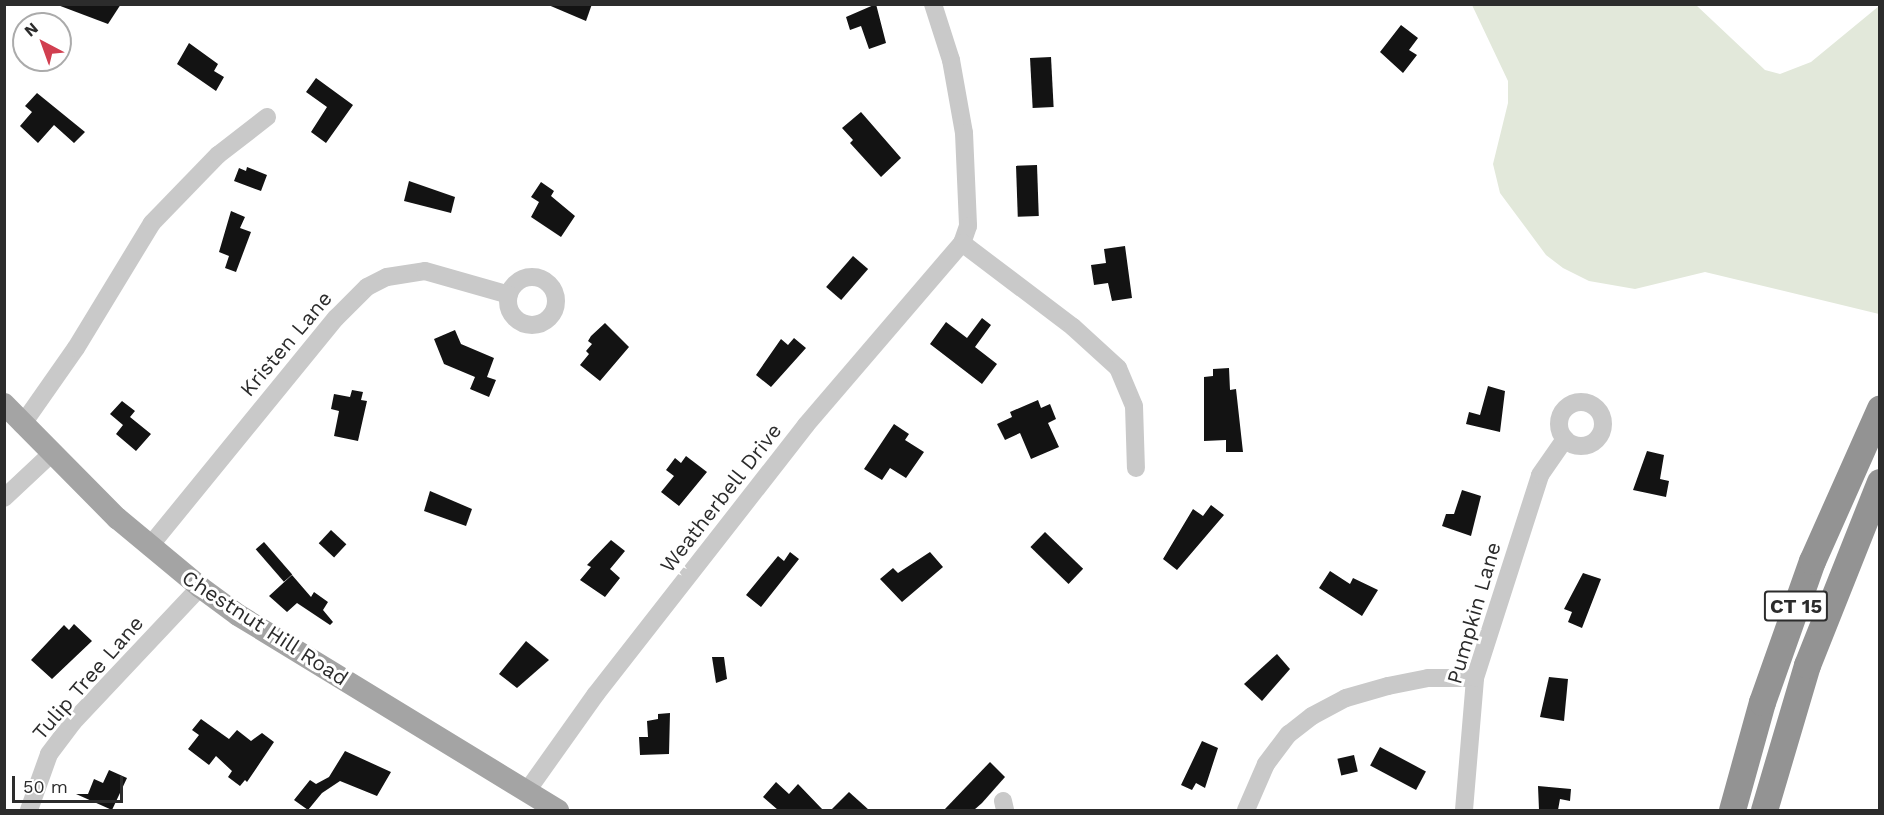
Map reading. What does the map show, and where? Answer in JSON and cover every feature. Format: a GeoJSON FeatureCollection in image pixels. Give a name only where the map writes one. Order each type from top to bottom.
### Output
{"type":"FeatureCollection","features":[{"type":"Feature","properties":{"kind":"highway","name":"CT 15"},"geometry":{"type":"LineString","coordinates":[[1732,810],[1762,702],[1812,561],[1880,408]]}},
{"type":"Feature","properties":{"kind":"highway","name":"CT 15"},"geometry":{"type":"LineString","coordinates":[[1764,810],[1807,665],[1880,482]]}},
{"type":"Feature","properties":{"kind":"main road","name":"Chestnut Hill Road"},"geometry":{"type":"LineString","coordinates":[[4,404],[51,454],[149,547],[200,587],[348,683],[558,810]]}},
{"type":"Feature","properties":{"kind":"street","name":"Weatherbell Drive"},"geometry":{"type":"LineString","coordinates":[[527,791],[596,694],[806,425],[962,243],[968,226],[964,134],[951,60],[933,4]]}},
{"type":"Feature","properties":{"kind":"street"},"geometry":{"type":"LineString","coordinates":[[22,425],[30,409],[76,348],[152,223],[218,155],[267,117]]}},
{"type":"Feature","properties":{"kind":"street"},"geometry":{"type":"LineString","coordinates":[[962,243],[1073,327],[1118,368],[1134,406],[1136,468]]}},
{"type":"Feature","properties":{"kind":"street","name":"Kristen Lane"},"geometry":{"type":"LineString","coordinates":[[149,547],[336,318],[368,287],[387,277],[425,271],[509,295]]}},
{"type":"Feature","properties":{"kind":"street","name":"Pumpkin Lane"},"geometry":{"type":"LineString","coordinates":[[1464,810],[1475,678],[1540,475],[1565,439]]}},
{"type":"Feature","properties":{"kind":"street"},"geometry":{"type":"LineString","coordinates":[[4,498],[51,454]]}},
{"type":"Feature","properties":{"kind":"street","name":"Tulip Tree Lane"},"geometry":{"type":"LineString","coordinates":[[29,810],[39,776],[55,746],[200,587]]}},
{"type":"Feature","properties":{"kind":"street"},"geometry":{"type":"LineString","coordinates":[[1246,810],[1266,764],[1289,734],[1312,716],[1346,698],[1388,686],[1428,678],[1475,678]]}},
{"type":"Feature","properties":{"kind":"shaded area"},"geometry":{"type":"Polygon","coordinates":[[[1472,5],[1696,5],[1765,70],[1780,74],[1811,62],[1879,6],[1879,314],[1705,272],[1635,289],[1589,281],[1563,268],[1546,255],[1500,193],[1493,164],[1508,103],[1508,81],[1472,5]]]}},
{"type":"Feature","properties":{"kind":"building"},"geometry":{"type":"Polygon","coordinates":[[[55,4],[121,4],[108,24],[55,4]]]}},
{"type":"Feature","properties":{"kind":"building"},"geometry":{"type":"Polygon","coordinates":[[[546,4],[592,4],[586,21],[546,4]]]}},
{"type":"Feature","properties":{"kind":"building"},"geometry":{"type":"Polygon","coordinates":[[[876,4],[886,43],[869,49],[861,26],[850,30],[846,17],[876,4]]]}},
{"type":"Feature","properties":{"kind":"building"},"geometry":{"type":"Polygon","coordinates":[[[1401,25],[1418,38],[1409,50],[1417,55],[1403,73],[1380,52],[1401,25]]]}},
{"type":"Feature","properties":{"kind":"building"},"geometry":{"type":"Polygon","coordinates":[[[189,43],[218,64],[214,71],[224,77],[216,91],[177,64],[189,43]]]}},
{"type":"Feature","properties":{"kind":"building"},"geometry":{"type":"Polygon","coordinates":[[[1051,57],[1054,107],[1033,108],[1030,58],[1051,57]]]}},
{"type":"Feature","properties":{"kind":"building"},"geometry":{"type":"Polygon","coordinates":[[[316,78],[353,105],[326,143],[311,132],[327,107],[306,92],[316,78]]]}},
{"type":"Feature","properties":{"kind":"building"},"geometry":{"type":"Polygon","coordinates":[[[37,93],[85,132],[74,143],[54,125],[38,143],[20,126],[32,112],[25,106],[37,93]]]}},
{"type":"Feature","properties":{"kind":"building"},"geometry":{"type":"Polygon","coordinates":[[[861,112],[901,158],[881,177],[850,143],[853,140],[842,128],[861,112]]]}},
{"type":"Feature","properties":{"kind":"building"},"geometry":{"type":"Polygon","coordinates":[[[1037,165],[1039,216],[1018,217],[1016,166],[1037,165]]]}},
{"type":"Feature","properties":{"kind":"building"},"geometry":{"type":"Polygon","coordinates":[[[247,167],[267,175],[261,191],[234,181],[239,168],[246,171],[247,167]]]}},
{"type":"Feature","properties":{"kind":"building"},"geometry":{"type":"Polygon","coordinates":[[[409,181],[455,197],[451,213],[404,201],[409,181]]]}},
{"type":"Feature","properties":{"kind":"building"},"geometry":{"type":"Polygon","coordinates":[[[541,182],[554,191],[551,196],[575,216],[561,237],[531,217],[539,202],[531,197],[541,182]]]}},
{"type":"Feature","properties":{"kind":"building"},"geometry":{"type":"Polygon","coordinates":[[[231,211],[245,217],[240,228],[251,232],[236,272],[225,268],[229,256],[219,252],[231,211]]]}},
{"type":"Feature","properties":{"kind":"building"},"geometry":{"type":"Polygon","coordinates":[[[1125,246],[1132,298],[1112,301],[1108,283],[1094,285],[1091,265],[1106,263],[1104,249],[1125,246]]]}},
{"type":"Feature","properties":{"kind":"building"},"geometry":{"type":"Polygon","coordinates":[[[853,256],[868,269],[841,300],[826,287],[853,256]]]}},
{"type":"Feature","properties":{"kind":"building"},"geometry":{"type":"Polygon","coordinates":[[[982,318],[991,325],[975,347],[997,364],[982,384],[930,344],[946,322],[967,338],[982,318]]]}},
{"type":"Feature","properties":{"kind":"building"},"geometry":{"type":"Polygon","coordinates":[[[605,323],[629,347],[600,381],[580,365],[589,354],[586,351],[592,344],[588,341],[605,323]]]}},
{"type":"Feature","properties":{"kind":"building"},"geometry":{"type":"Polygon","coordinates":[[[455,330],[461,344],[494,358],[487,377],[496,380],[489,397],[470,389],[475,377],[444,364],[434,339],[455,330]]]}},
{"type":"Feature","properties":{"kind":"building"},"geometry":{"type":"Polygon","coordinates":[[[794,338],[806,348],[771,387],[756,375],[781,339],[788,345],[794,338]]]}},
{"type":"Feature","properties":{"kind":"building"},"geometry":{"type":"Polygon","coordinates":[[[1229,368],[1230,390],[1236,389],[1243,452],[1226,452],[1226,440],[1204,441],[1204,377],[1213,376],[1213,369],[1229,368]]]}},
{"type":"Feature","properties":{"kind":"building"},"geometry":{"type":"Polygon","coordinates":[[[1488,386],[1505,391],[1500,432],[1466,424],[1469,412],[1480,415],[1488,386]]]}},
{"type":"Feature","properties":{"kind":"building"},"geometry":{"type":"Polygon","coordinates":[[[352,390],[363,392],[361,400],[367,401],[358,441],[334,436],[339,411],[331,409],[334,394],[350,397],[352,390]]]}},
{"type":"Feature","properties":{"kind":"building"},"geometry":{"type":"Polygon","coordinates":[[[1038,400],[1041,408],[1050,404],[1056,419],[1048,423],[1059,447],[1031,459],[1020,433],[1005,440],[997,424],[1012,417],[1010,412],[1038,400]]]}},
{"type":"Feature","properties":{"kind":"building"},"geometry":{"type":"Polygon","coordinates":[[[122,401],[135,411],[130,417],[151,434],[136,451],[116,434],[123,425],[110,414],[122,401]]]}},
{"type":"Feature","properties":{"kind":"building"},"geometry":{"type":"Polygon","coordinates":[[[894,424],[909,434],[905,440],[924,452],[906,478],[890,468],[882,480],[864,469],[894,424]]]}},
{"type":"Feature","properties":{"kind":"building"},"geometry":{"type":"Polygon","coordinates":[[[1647,451],[1664,455],[1660,479],[1669,481],[1666,497],[1633,490],[1647,451]]]}},
{"type":"Feature","properties":{"kind":"building"},"geometry":{"type":"Polygon","coordinates":[[[686,456],[707,472],[679,506],[661,492],[674,476],[666,470],[675,458],[681,463],[686,456]]]}},
{"type":"Feature","properties":{"kind":"building"},"geometry":{"type":"Polygon","coordinates":[[[1462,490],[1481,496],[1471,536],[1442,526],[1446,514],[1454,514],[1462,490]]]}},
{"type":"Feature","properties":{"kind":"building"},"geometry":{"type":"Polygon","coordinates":[[[430,491],[472,509],[466,526],[424,511],[430,491]]]}},
{"type":"Feature","properties":{"kind":"building"},"geometry":{"type":"Polygon","coordinates":[[[1211,505],[1224,515],[1177,570],[1163,559],[1193,509],[1203,516],[1211,505]]]}},
{"type":"Feature","properties":{"kind":"building"},"geometry":{"type":"Polygon","coordinates":[[[331,530],[346,544],[334,557],[319,543],[331,530]]]}},
{"type":"Feature","properties":{"kind":"building"},"geometry":{"type":"Polygon","coordinates":[[[1045,532],[1083,569],[1069,584],[1030,547],[1045,532]]]}},
{"type":"Feature","properties":{"kind":"building"},"geometry":{"type":"Polygon","coordinates":[[[611,540],[625,551],[610,569],[620,578],[605,597],[580,580],[591,567],[587,565],[611,540]]]}},
{"type":"Feature","properties":{"kind":"building"},"geometry":{"type":"Polygon","coordinates":[[[264,542],[292,574],[284,582],[256,549],[264,542]]]}},
{"type":"Feature","properties":{"kind":"building"},"geometry":{"type":"Polygon","coordinates":[[[790,552],[799,559],[761,607],[746,595],[778,556],[784,561],[790,552]]]}},
{"type":"Feature","properties":{"kind":"building"},"geometry":{"type":"Polygon","coordinates":[[[930,552],[943,567],[902,602],[880,579],[893,568],[898,573],[930,552]]]}},
{"type":"Feature","properties":{"kind":"building"},"geometry":{"type":"Polygon","coordinates":[[[1330,571],[1350,584],[1353,578],[1378,590],[1362,616],[1319,588],[1330,571]]]}},
{"type":"Feature","properties":{"kind":"building"},"geometry":{"type":"Polygon","coordinates":[[[1583,573],[1601,579],[1582,628],[1568,622],[1572,612],[1564,609],[1583,573]]]}},
{"type":"Feature","properties":{"kind":"building"},"geometry":{"type":"Polygon","coordinates":[[[292,575],[311,597],[314,592],[328,602],[323,610],[333,622],[330,625],[297,603],[287,612],[269,596],[292,575]]]}},
{"type":"Feature","properties":{"kind":"building"},"geometry":{"type":"Polygon","coordinates":[[[74,624],[92,641],[52,679],[31,660],[64,625],[69,630],[74,624]]]}},
{"type":"Feature","properties":{"kind":"building"},"geometry":{"type":"Polygon","coordinates":[[[526,641],[549,660],[517,688],[499,674],[526,641]]]}},
{"type":"Feature","properties":{"kind":"building"},"geometry":{"type":"Polygon","coordinates":[[[1277,654],[1290,669],[1262,701],[1244,684],[1277,654]]]}},
{"type":"Feature","properties":{"kind":"building"},"geometry":{"type":"Polygon","coordinates":[[[712,657],[724,657],[727,679],[716,683],[712,657]]]}},
{"type":"Feature","properties":{"kind":"building"},"geometry":{"type":"Polygon","coordinates":[[[1549,677],[1568,679],[1564,721],[1540,717],[1549,677]]]}},
{"type":"Feature","properties":{"kind":"building"},"geometry":{"type":"Polygon","coordinates":[[[670,713],[669,754],[640,755],[639,737],[648,737],[647,721],[658,719],[658,714],[670,713]]]}},
{"type":"Feature","properties":{"kind":"building"},"geometry":{"type":"Polygon","coordinates":[[[201,719],[229,739],[237,730],[251,741],[262,733],[274,742],[247,782],[245,780],[240,786],[228,777],[232,771],[216,756],[209,765],[188,749],[199,735],[192,730],[201,719]]]}},
{"type":"Feature","properties":{"kind":"building"},"geometry":{"type":"Polygon","coordinates":[[[1202,741],[1218,748],[1205,788],[1196,783],[1192,790],[1181,785],[1202,741]]]}},
{"type":"Feature","properties":{"kind":"building"},"geometry":{"type":"Polygon","coordinates":[[[1380,747],[1426,771],[1416,790],[1370,766],[1380,747]]]}},
{"type":"Feature","properties":{"kind":"building"},"geometry":{"type":"Polygon","coordinates":[[[345,751],[391,772],[377,796],[340,781],[322,793],[308,810],[294,800],[310,780],[316,784],[329,777],[345,751]]]}},
{"type":"Feature","properties":{"kind":"building"},"geometry":{"type":"Polygon","coordinates":[[[1354,755],[1358,772],[1341,775],[1337,759],[1354,755]]]}},
{"type":"Feature","properties":{"kind":"building"},"geometry":{"type":"Polygon","coordinates":[[[990,762],[1005,777],[982,803],[974,810],[944,810],[990,762]]]}},
{"type":"Feature","properties":{"kind":"building"},"geometry":{"type":"Polygon","coordinates":[[[109,770],[127,778],[112,810],[76,794],[88,794],[94,779],[103,783],[109,770]]]}},
{"type":"Feature","properties":{"kind":"building"},"geometry":{"type":"Polygon","coordinates":[[[776,782],[789,794],[798,784],[823,810],[778,810],[763,797],[776,782]]]}},
{"type":"Feature","properties":{"kind":"building"},"geometry":{"type":"Polygon","coordinates":[[[1538,786],[1571,789],[1570,801],[1560,799],[1558,810],[1539,810],[1538,786]]]}},
{"type":"Feature","properties":{"kind":"building"},"geometry":{"type":"Polygon","coordinates":[[[849,792],[869,810],[831,810],[849,792]]]}}]}
